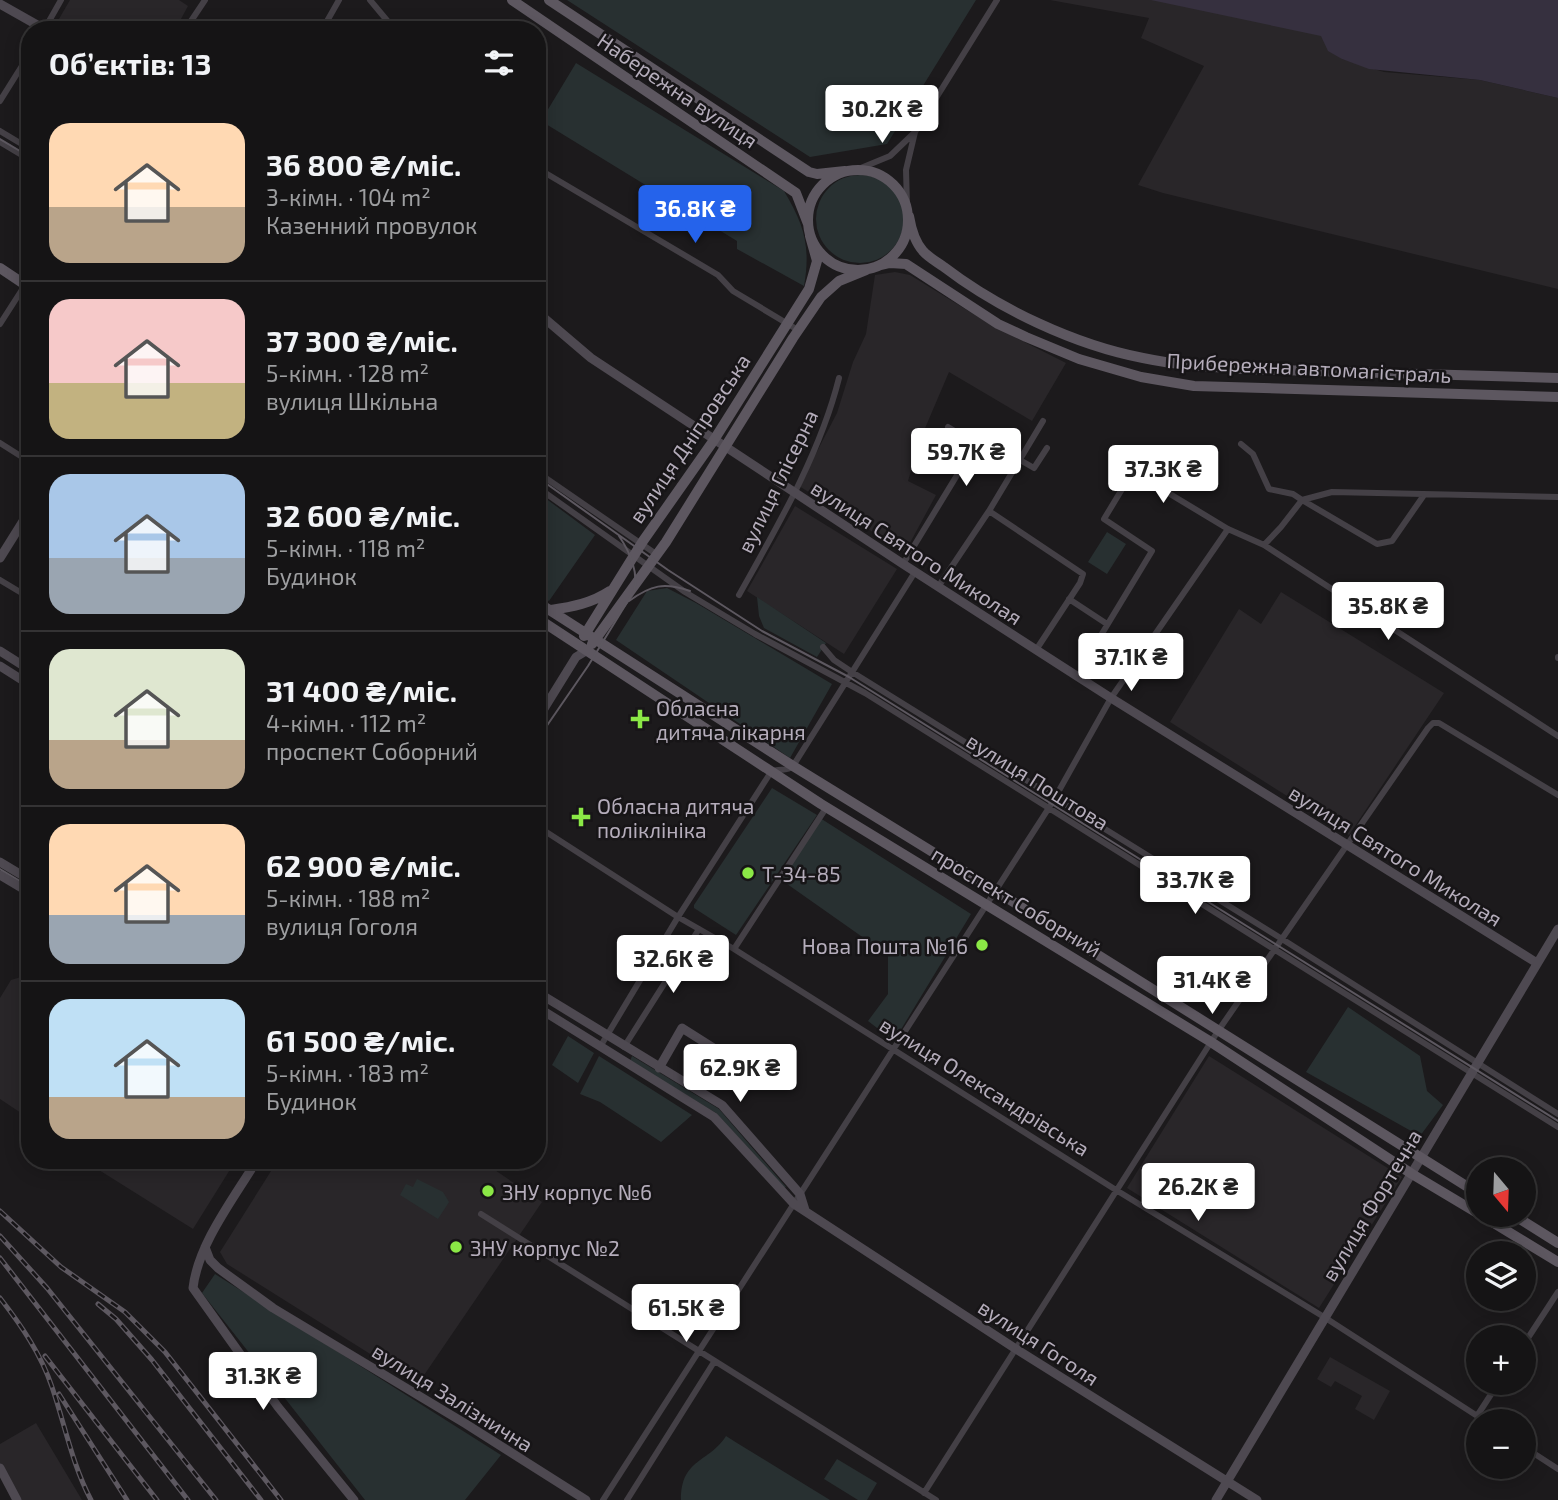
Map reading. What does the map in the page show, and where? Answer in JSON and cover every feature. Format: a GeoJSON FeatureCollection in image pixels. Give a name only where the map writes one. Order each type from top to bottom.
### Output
{"type":"FeatureCollection","features":[{"type":"Feature","properties":{"kind":"main road","name":"Набережна вулиця"},"geometry":{"type":"LineString","coordinates":[[512,0],[543,21]]}},
{"type":"Feature","properties":{"kind":"main road","name":"Прибережна автомагістраль"},"geometry":{"type":"LineString","coordinates":[[549,0],[809,172],[826,174],[850,170],[878,173],[888,179],[902,195],[915,238],[923,252],[964,282],[1010,309],[1087,343],[1141,358],[1196,366],[1558,378]]}},
{"type":"Feature","properties":{"kind":"main road","name":"Набережна вулиця"},"geometry":{"type":"LineString","coordinates":[[546,23],[796,194],[809,230]]}},
{"type":"Feature","properties":{"kind":"main road"},"geometry":{"type":"LineString","coordinates":[[809,230],[808,213],[817,191],[825,183],[850,170]]}},
{"type":"Feature","properties":{"kind":"main road"},"geometry":{"type":"LineString","coordinates":[[872,268],[897,251],[908,229],[908,211]]}},
{"type":"Feature","properties":{"kind":"main road","name":"Прибережна автомагістраль"},"geometry":{"type":"LineString","coordinates":[[809,230],[815,246],[832,262],[854,270],[897,263],[913,267],[948,293],[998,324],[1079,359],[1129,374],[1194,386],[1558,397]]}},
{"type":"Feature","properties":{"kind":"main road","name":"вулиця Дніпровська"},"geometry":{"type":"LineString","coordinates":[[591,636],[615,587],[642,544],[714,440],[809,289],[817,261],[809,230]]}},
{"type":"Feature","properties":{"kind":"main road"},"geometry":{"type":"LineString","coordinates":[[0,268],[21,282]]}},
{"type":"Feature","properties":{"kind":"main road","name":"вулиця Дніпровська"},"geometry":{"type":"LineString","coordinates":[[580,651],[656,555],[697,496],[798,330],[829,288],[848,276],[872,268]]}},
{"type":"Feature","properties":{"kind":"main road"},"geometry":{"type":"LineString","coordinates":[[998,324],[1010,324],[1014,318],[1010,309]]}},
{"type":"Feature","properties":{"kind":"main road"},"geometry":{"type":"LineString","coordinates":[[1026,337],[1022,329],[1025,323],[1036,321]]}},
{"type":"Feature","properties":{"kind":"main road"},"geometry":{"type":"LineString","coordinates":[[551,610],[568,608],[599,598],[615,587]]}},
{"type":"Feature","properties":{"kind":"main road","name":"проспект Соборний"},"geometry":{"type":"LineString","coordinates":[[546,607],[793,766],[1466,1186]]}},
{"type":"Feature","properties":{"kind":"main road","name":"проспект Соборний"},"geometry":{"type":"LineString","coordinates":[[546,625],[580,651],[827,808],[1211,1042],[1412,1174],[1466,1206]]}},
{"type":"Feature","properties":{"kind":"main road","name":"проспект Соборний"},"geometry":{"type":"LineString","coordinates":[[1500,1227],[1558,1262]]}},
{"type":"Feature","properties":{"kind":"main road"},"geometry":{"type":"LineString","coordinates":[[1533,1227],[1558,1243]]}},
{"type":"Feature","properties":{"kind":"street"},"geometry":{"type":"LineString","coordinates":[[49,21],[61,0]]}},
{"type":"Feature","properties":{"kind":"street"},"geometry":{"type":"LineString","coordinates":[[192,21],[205,0]]}},
{"type":"Feature","properties":{"kind":"street"},"geometry":{"type":"LineString","coordinates":[[327,21],[339,0]]}},
{"type":"Feature","properties":{"kind":"street"},"geometry":{"type":"LineString","coordinates":[[370,0],[388,21]]}},
{"type":"Feature","properties":{"kind":"street"},"geometry":{"type":"LineString","coordinates":[[850,170],[890,156],[915,132],[997,0]]}},
{"type":"Feature","properties":{"kind":"street"},"geometry":{"type":"LineString","coordinates":[[0,4],[31,21]]}},
{"type":"Feature","properties":{"kind":"street"},"geometry":{"type":"LineString","coordinates":[[0,101],[21,67]]}},
{"type":"Feature","properties":{"kind":"street"},"geometry":{"type":"LineString","coordinates":[[0,131],[21,144]]}},
{"type":"Feature","properties":{"kind":"street"},"geometry":{"type":"LineString","coordinates":[[908,211],[906,170],[915,132]]}},
{"type":"Feature","properties":{"kind":"street"},"geometry":{"type":"LineString","coordinates":[[0,142],[21,155]]}},
{"type":"Feature","properties":{"kind":"street"},"geometry":{"type":"LineString","coordinates":[[546,173],[718,275],[733,290],[798,330]]}},
{"type":"Feature","properties":{"kind":"street"},"geometry":{"type":"LineString","coordinates":[[0,324],[21,294]]}},
{"type":"Feature","properties":{"kind":"street","name":"вулиця Святого Миколая"},"geometry":{"type":"LineString","coordinates":[[546,320],[584,353],[938,587],[1537,963]]}},
{"type":"Feature","properties":{"kind":"street","name":"вулиця Глісерна"},"geometry":{"type":"LineString","coordinates":[[739,595],[830,414],[839,378]]}},
{"type":"Feature","properties":{"kind":"street"},"geometry":{"type":"LineString","coordinates":[[938,587],[989,511],[1043,421]]}},
{"type":"Feature","properties":{"kind":"street"},"geometry":{"type":"LineString","coordinates":[[903,564],[976,444],[948,427]]}},
{"type":"Feature","properties":{"kind":"street"},"geometry":{"type":"LineString","coordinates":[[0,443],[21,456]]}},
{"type":"Feature","properties":{"kind":"street"},"geometry":{"type":"LineString","coordinates":[[1241,444],[1252,454],[1269,489],[1293,494],[1377,544],[1392,541],[1423,495]]}},
{"type":"Feature","properties":{"kind":"street"},"geometry":{"type":"LineString","coordinates":[[1020,460],[1034,468],[1047,447]]}},
{"type":"Feature","properties":{"kind":"street"},"geometry":{"type":"LineString","coordinates":[[1112,459],[1228,528],[1264,545],[1558,736]]}},
{"type":"Feature","properties":{"kind":"street"},"geometry":{"type":"LineString","coordinates":[[1086,660],[1153,551],[1104,519],[1133,471]]}},
{"type":"Feature","properties":{"kind":"street"},"geometry":{"type":"LineString","coordinates":[[546,478],[656,555]]}},
{"type":"Feature","properties":{"kind":"street"},"geometry":{"type":"LineString","coordinates":[[1264,545],[1302,500],[1332,492],[1558,497]]}},
{"type":"Feature","properties":{"kind":"street","name":"вулиця Поштова"},"geometry":{"type":"LineString","coordinates":[[546,493],[685,592],[755,634],[845,681],[1558,1127]]}},
{"type":"Feature","properties":{"kind":"street"},"geometry":{"type":"LineString","coordinates":[[989,511],[1081,570],[1083,578],[1036,650]]}},
{"type":"Feature","properties":{"kind":"street"},"geometry":{"type":"LineString","coordinates":[[0,558],[21,524]]}},
{"type":"Feature","properties":{"kind":"street"},"geometry":{"type":"LineString","coordinates":[[603,1500],[988,904],[1054,799],[1111,698],[1228,528]]}},
{"type":"Feature","properties":{"kind":"street"},"geometry":{"type":"LineString","coordinates":[[600,1046],[678,917],[771,772],[776,769],[787,770],[793,766],[915,572]]}},
{"type":"Feature","properties":{"kind":"street"},"geometry":{"type":"LineString","coordinates":[[0,580],[21,593]]}},
{"type":"Feature","properties":{"kind":"street"},"geometry":{"type":"LineString","coordinates":[[1069,599],[1107,624]]}},
{"type":"Feature","properties":{"kind":"street","name":"вулиця Поштова"},"geometry":{"type":"LineString","coordinates":[[823,647],[834,660],[852,672],[1558,1114]]}},
{"type":"Feature","properties":{"kind":"street"},"geometry":{"type":"LineString","coordinates":[[0,651],[21,664]]}},
{"type":"Feature","properties":{"kind":"street","name":"вулиця Дніпровська"},"geometry":{"type":"LineString","coordinates":[[546,706],[580,651]]}},
{"type":"Feature","properties":{"kind":"street"},"geometry":{"type":"LineString","coordinates":[[0,666],[21,679]]}},
{"type":"Feature","properties":{"kind":"street"},"geometry":{"type":"LineString","coordinates":[[924,1493],[1218,1031],[1428,728],[1433,723],[1439,723],[1558,795]]}},
{"type":"Feature","properties":{"kind":"street"},"geometry":{"type":"LineString","coordinates":[[734,948],[827,808]]}},
{"type":"Feature","properties":{"kind":"street","name":"вулиця Олександрівська"},"geometry":{"type":"LineString","coordinates":[[546,832],[678,917],[734,948],[894,1051],[1324,1317],[1466,1409]]}},
{"type":"Feature","properties":{"kind":"street"},"geometry":{"type":"LineString","coordinates":[[0,862],[21,875]]}},
{"type":"Feature","properties":{"kind":"street"},"geometry":{"type":"LineString","coordinates":[[0,875],[21,888]]}},
{"type":"Feature","properties":{"kind":"street"},"geometry":{"type":"LineString","coordinates":[[624,1046],[699,929]]}},
{"type":"Feature","properties":{"kind":"street","name":"вулиця Фортечна"},"geometry":{"type":"LineString","coordinates":[[1216,1500],[1558,929]]}},
{"type":"Feature","properties":{"kind":"street"},"geometry":{"type":"LineString","coordinates":[[546,998],[722,1105],[800,1194],[805,1210]]}},
{"type":"Feature","properties":{"kind":"street","name":"вулиця Гоголя"},"geometry":{"type":"LineString","coordinates":[[546,1013],[715,1116],[793,1204],[1016,1349],[1257,1500]]}},
{"type":"Feature","properties":{"kind":"street"},"geometry":{"type":"LineString","coordinates":[[659,1068],[682,1028],[742,1066]]}},
{"type":"Feature","properties":{"kind":"street"},"geometry":{"type":"LineString","coordinates":[[252,1169],[205,1247],[195,1268],[193,1288],[278,1407],[354,1500]]}},
{"type":"Feature","properties":{"kind":"street"},"geometry":{"type":"LineString","coordinates":[[481,1214],[936,1500]]}},
{"type":"Feature","properties":{"kind":"street","name":"вулиця Залізнична"},"geometry":{"type":"LineString","coordinates":[[205,1247],[210,1260],[218,1269],[273,1308],[586,1500]]}},
{"type":"Feature","properties":{"kind":"street"},"geometry":{"type":"LineString","coordinates":[[1536,1326],[1558,1292]]}},
{"type":"Feature","properties":{"kind":"street"},"geometry":{"type":"LineString","coordinates":[[627,1500],[714,1362]]}},
{"type":"Feature","properties":{"kind":"street"},"geometry":{"type":"LineString","coordinates":[[1536,1455],[1558,1469]]}},
{"type":"Feature","properties":{"kind":"street"},"geometry":{"type":"LineString","coordinates":[[0,1468],[17,1500]]}},
{"type":"Feature","properties":{"kind":"shaded area"},"geometry":{"type":"Polygon","coordinates":[[[70,0],[179,0],[188,6],[180,21],[58,21],[70,0]]]}},
{"type":"Feature","properties":{"kind":"shaded area"},"geometry":{"type":"Polygon","coordinates":[[[567,0],[976,0],[887,144],[810,157],[567,0]]]}},
{"type":"Feature","properties":{"kind":"shaded area"},"geometry":{"type":"Polygon","coordinates":[[[1050,0],[1324,0],[1342,59],[1384,72],[1480,80],[1558,98],[1558,289],[1138,185],[1204,66],[1141,38],[1149,18],[1050,0]]]}},
{"type":"Feature","properties":{"kind":"shaded area"},"geometry":{"type":"Polygon","coordinates":[[[1151,0],[1558,0],[1558,98],[1480,80],[1369,69],[1328,51],[1321,36],[1151,0]]]}},
{"type":"Feature","properties":{"kind":"shaded area"},"geometry":{"type":"Polygon","coordinates":[[[576,63],[784,191],[797,214],[804,236],[807,259],[804,286],[737,249],[737,241],[546,124],[546,113],[576,63]]]}},
{"type":"Feature","properties":{"kind":"shaded area"},"geometry":{"type":"Polygon","coordinates":[[[860,175],[877,179],[891,188],[900,202],[904,219],[900,236],[891,250],[877,259],[860,263],[843,259],[829,250],[820,236],[816,219],[820,202],[829,188],[843,179],[860,175]]]}},
{"type":"Feature","properties":{"kind":"shaded area"},"geometry":{"type":"Polygon","coordinates":[[[895,272],[910,275],[993,326],[1066,363],[1032,421],[949,372],[920,440],[908,481],[936,495],[905,552],[799,486],[837,413],[853,362],[866,334],[875,275],[895,272]]]}},
{"type":"Feature","properties":{"kind":"shaded area"},"geometry":{"type":"Polygon","coordinates":[[[546,499],[595,535],[549,601],[546,600],[546,499]]]}},
{"type":"Feature","properties":{"kind":"shaded area"},"geometry":{"type":"Polygon","coordinates":[[[795,506],[897,569],[844,654],[747,591],[795,506]]]}},
{"type":"Feature","properties":{"kind":"shaded area"},"geometry":{"type":"Polygon","coordinates":[[[1107,532],[1126,544],[1107,574],[1088,562],[1107,532]]]}},
{"type":"Feature","properties":{"kind":"shaded area"},"geometry":{"type":"Polygon","coordinates":[[[667,588],[832,684],[790,758],[616,640],[647,591],[667,588]]]}},
{"type":"Feature","properties":{"kind":"shaded area"},"geometry":{"type":"Polygon","coordinates":[[[1281,592],[1444,693],[1349,835],[1170,722],[1239,609],[1261,624],[1281,592]]]}},
{"type":"Feature","properties":{"kind":"shaded area"},"geometry":{"type":"Polygon","coordinates":[[[757,597],[826,643],[817,657],[764,628],[759,616],[757,597]]]}},
{"type":"Feature","properties":{"kind":"shaded area"},"geometry":{"type":"Polygon","coordinates":[[[772,788],[817,815],[736,935],[694,908],[694,905],[772,788]]]}},
{"type":"Feature","properties":{"kind":"shaded area"},"geometry":{"type":"Polygon","coordinates":[[[820,818],[971,914],[894,1041],[868,1021],[888,994],[888,955],[780,879],[820,818]]]}},
{"type":"Feature","properties":{"kind":"shaded area"},"geometry":{"type":"Polygon","coordinates":[[[21,977],[21,1113],[0,1099],[0,998],[11,980],[21,977]]]}},
{"type":"Feature","properties":{"kind":"shaded area"},"geometry":{"type":"Polygon","coordinates":[[[1348,1007],[1420,1056],[1427,1091],[1443,1105],[1420,1136],[1306,1072],[1348,1007]]]}},
{"type":"Feature","properties":{"kind":"shaded area"},"geometry":{"type":"Polygon","coordinates":[[[568,1036],[594,1053],[578,1083],[552,1065],[568,1036]]]}},
{"type":"Feature","properties":{"kind":"shaded area"},"geometry":{"type":"Polygon","coordinates":[[[599,1056],[692,1115],[661,1142],[600,1102],[580,1094],[599,1056]]]}},
{"type":"Feature","properties":{"kind":"shaded area"},"geometry":{"type":"Polygon","coordinates":[[[632,1056],[719,1109],[786,1187],[784,1188],[716,1113],[630,1061],[632,1056]]]}},
{"type":"Feature","properties":{"kind":"shaded area"},"geometry":{"type":"Polygon","coordinates":[[[1209,1056],[1402,1177],[1319,1308],[1127,1188],[1209,1056]]]}},
{"type":"Feature","properties":{"kind":"shaded area"},"geometry":{"type":"Polygon","coordinates":[[[97,1169],[230,1169],[193,1229],[97,1169]]]}},
{"type":"Feature","properties":{"kind":"shaded area"},"geometry":{"type":"Polygon","coordinates":[[[272,1169],[493,1169],[542,1202],[418,1384],[227,1264],[220,1252],[272,1169]]]}},
{"type":"Feature","properties":{"kind":"shaded area"},"geometry":{"type":"Polygon","coordinates":[[[417,1179],[443,1192],[449,1202],[438,1219],[400,1195],[406,1184],[413,1187],[417,1179]]]}},
{"type":"Feature","properties":{"kind":"shaded area"},"geometry":{"type":"Polygon","coordinates":[[[215,1274],[501,1455],[465,1500],[365,1500],[202,1293],[215,1274]]]}},
{"type":"Feature","properties":{"kind":"shaded area"},"geometry":{"type":"Polygon","coordinates":[[[1330,1357],[1390,1391],[1374,1420],[1355,1409],[1362,1396],[1335,1381],[1331,1387],[1317,1379],[1330,1357]]]}},
{"type":"Feature","properties":{"kind":"shaded area"},"geometry":{"type":"Polygon","coordinates":[[[36,1423],[82,1500],[13,1500],[0,1473],[0,1444],[36,1423]]]}},
{"type":"Feature","properties":{"kind":"shaded area"},"geometry":{"type":"Polygon","coordinates":[[[726,1436],[830,1500],[681,1500],[682,1486],[691,1468],[726,1436]]]}},
{"type":"Feature","properties":{"kind":"shaded area"},"geometry":{"type":"Polygon","coordinates":[[[837,1459],[877,1483],[867,1500],[858,1500],[824,1479],[837,1459]]]}},
{"type":"Feature","properties":{"kind":"tram line"},"geometry":{"type":"LineString","coordinates":[[0,139],[21,152]]}},
{"type":"Feature","properties":{"kind":"tram line"},"geometry":{"type":"LineString","coordinates":[[546,483],[668,570],[762,631],[849,677],[1558,1121]]}},
{"type":"Feature","properties":{"kind":"tram line"},"geometry":{"type":"LineString","coordinates":[[546,727],[588,666],[634,591],[632,563],[619,536]]}},
{"type":"Feature","properties":{"kind":"tram line"},"geometry":{"type":"LineString","coordinates":[[629,601],[651,588],[665,586],[690,591]]}},
{"type":"Feature","properties":{"kind":"tram line"},"geometry":{"type":"LineString","coordinates":[[0,869],[21,882]]}},
{"type":"Feature","properties":{"kind":"railway"},"geometry":{"type":"LineString","coordinates":[[0,1211],[61,1267],[125,1312],[165,1352],[281,1500]]}},
{"type":"Feature","properties":{"kind":"railway"},"geometry":{"type":"LineString","coordinates":[[0,1236],[47,1288],[216,1500]]}},
{"type":"Feature","properties":{"kind":"railway"},"geometry":{"type":"LineString","coordinates":[[0,1258],[188,1500]]}},
{"type":"Feature","properties":{"kind":"railway"},"geometry":{"type":"LineString","coordinates":[[0,1298],[23,1329],[42,1363],[91,1500]]}},
{"type":"Feature","properties":{"kind":"railway"},"geometry":{"type":"LineString","coordinates":[[98,1304],[116,1319],[152,1360],[261,1500]]}},
{"type":"Feature","properties":{"kind":"railway"},"geometry":{"type":"LineString","coordinates":[[45,1356],[157,1500]]}},
{"type":"Feature","properties":{"kind":"railway"},"geometry":{"type":"LineString","coordinates":[[59,1394],[127,1500]]}},
{"type":"Feature","properties":{"kind":"place","name":"Обласна дитяча лікарня"},"geometry":{"type":"Point","coordinates":[640,719]}},
{"type":"Feature","properties":{"kind":"place","name":"Обласна дитяча поліклініка"},"geometry":{"type":"Point","coordinates":[581,817]}},
{"type":"Feature","properties":{"kind":"place","name":"Т-34-85"},"geometry":{"type":"Point","coordinates":[748,873]}},
{"type":"Feature","properties":{"kind":"place","name":"Нова Пошта №16"},"geometry":{"type":"Point","coordinates":[982,945]}},
{"type":"Feature","properties":{"kind":"place","name":"ЗНУ корпус №6"},"geometry":{"type":"Point","coordinates":[488,1191]}},
{"type":"Feature","properties":{"kind":"place","name":"ЗНУ корпус №2"},"geometry":{"type":"Point","coordinates":[456,1247]}}]}
